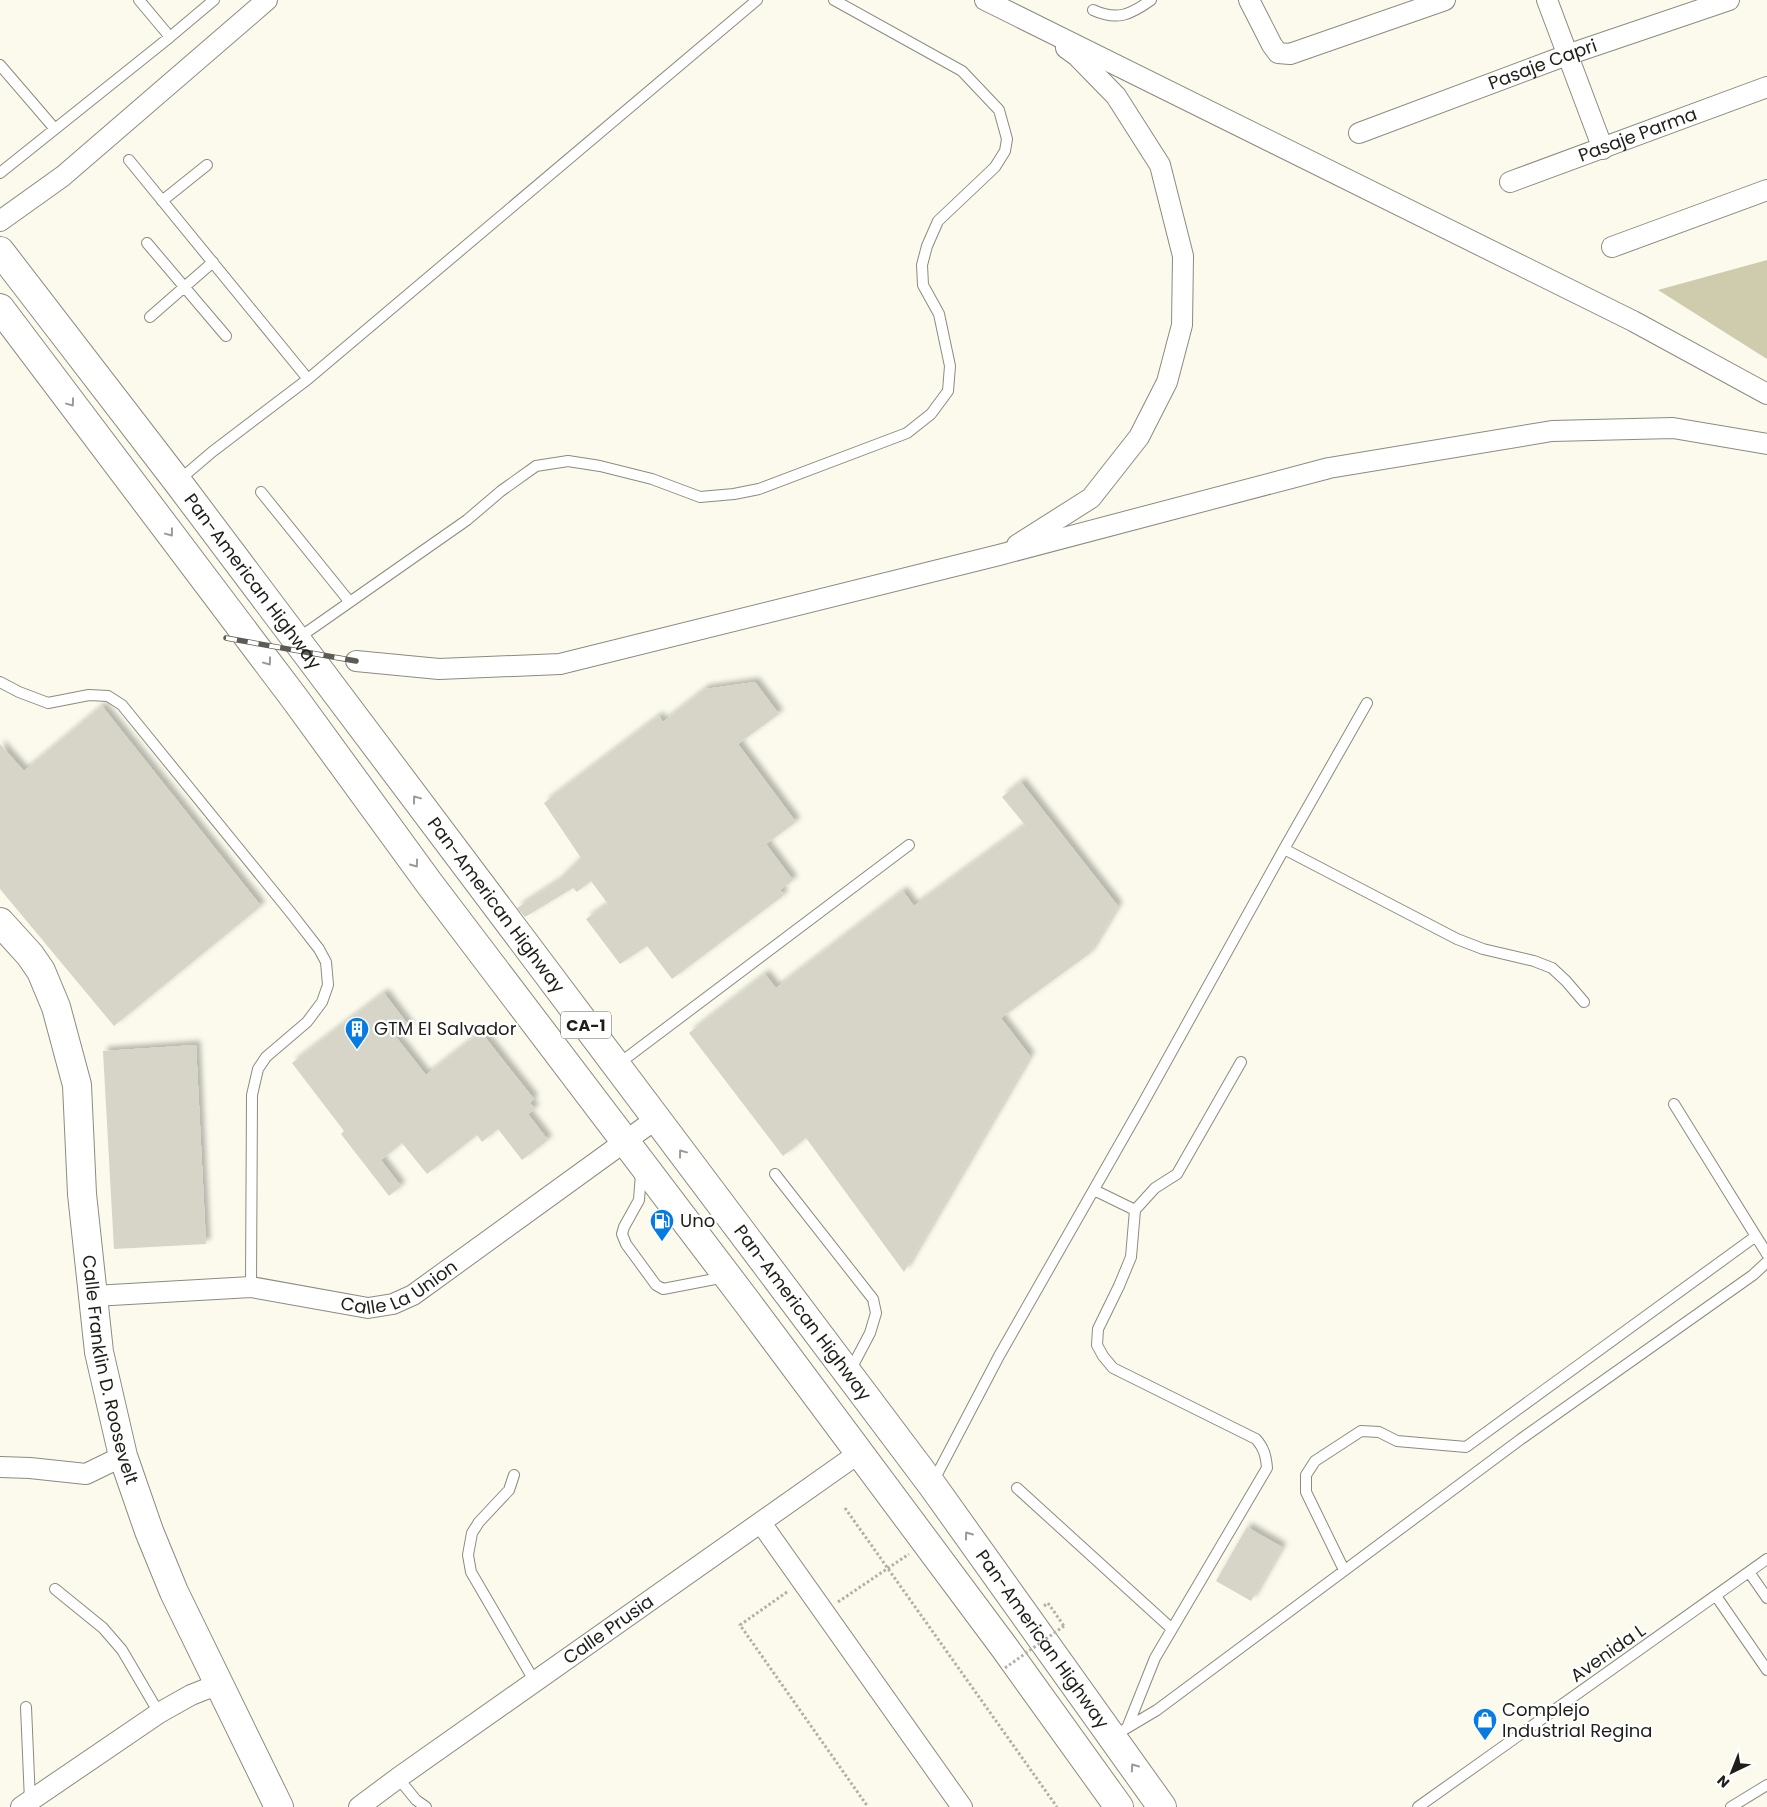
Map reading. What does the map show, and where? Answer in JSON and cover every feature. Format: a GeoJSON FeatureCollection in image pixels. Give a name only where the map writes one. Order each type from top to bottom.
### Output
{"type":"FeatureCollection","features":[{"type":"Feature","properties":{"kind":"main road","name":"Pan-American Highway"},"geometry":{"type":"LineString","coordinates":[[0,251],[177,481],[1120,1733],[1162,1807]]}},
{"type":"Feature","properties":{"kind":"main road"},"geometry":{"type":"LineString","coordinates":[[0,304],[9,306],[20,300],[23,293],[23,281]]}},
{"type":"Feature","properties":{"kind":"main road","name":"Pan-American Highway"},"geometry":{"type":"LineString","coordinates":[[0,308],[290,691],[429,883],[747,1302],[1004,1647],[1119,1807]]}},
{"type":"Feature","properties":{"kind":"main road"},"geometry":{"type":"LineString","coordinates":[[46,369],[46,356],[49,349],[60,344],[67,344],[75,348]]}},
{"type":"Feature","properties":{"kind":"main road","name":"Calle Franklin D. Roosevelt"},"geometry":{"type":"LineString","coordinates":[[4,931],[30,955],[41,971],[56,1007],[77,1085],[82,1194],[99,1352],[123,1456],[149,1531],[174,1592],[279,1807]]}},
{"type":"Feature","properties":{"kind":"main road"},"geometry":{"type":"LineString","coordinates":[[607,1118],[620,1127],[626,1128],[632,1125],[642,1112],[637,1093]]}},
{"type":"Feature","properties":{"kind":"main road"},"geometry":{"type":"LineString","coordinates":[[677,1209],[677,1193],[681,1186],[687,1182],[702,1184],[709,1188]]}},
{"type":"Feature","properties":{"kind":"street"},"geometry":{"type":"LineString","coordinates":[[0,221],[63,176],[267,0]]}},
{"type":"Feature","properties":{"kind":"street"},"geometry":{"type":"LineString","coordinates":[[985,0],[1633,321],[1767,394]]}},
{"type":"Feature","properties":{"kind":"street"},"geometry":{"type":"LineString","coordinates":[[1249,0],[1278,54],[1290,54],[1445,0]]}},
{"type":"Feature","properties":{"kind":"street"},"geometry":{"type":"LineString","coordinates":[[1548,0],[1603,149]]}},
{"type":"Feature","properties":{"kind":"street","name":"Pasaje Capri"},"geometry":{"type":"LineString","coordinates":[[1359,133],[1567,55],[1729,0]]}},
{"type":"Feature","properties":{"kind":"street"},"geometry":{"type":"LineString","coordinates":[[999,555],[1091,498],[1139,437],[1167,382],[1182,325],[1183,256],[1160,165],[1116,96],[1077,56],[1014,14]]}},
{"type":"Feature","properties":{"kind":"street","name":"Pasaje Parma"},"geometry":{"type":"LineString","coordinates":[[1510,182],[1767,87]]}},
{"type":"Feature","properties":{"kind":"street"},"geometry":{"type":"LineString","coordinates":[[1612,247],[1767,190]]}},
{"type":"Feature","properties":{"kind":"street"},"geometry":{"type":"LineString","coordinates":[[356,661],[439,669],[560,664],[999,555],[1329,468],[1552,431],[1674,428],[1767,444]]}},
{"type":"Feature","properties":{"kind":"street","name":"Calle La Union"},"geometry":{"type":"LineString","coordinates":[[94,1296],[251,1287],[368,1308],[393,1304],[412,1295],[633,1152],[656,1119]]}},
{"type":"Feature","properties":{"kind":"street","name":"Calle Prusia"},"geometry":{"type":"LineString","coordinates":[[360,1807],[398,1778],[858,1453]]}},
{"type":"Feature","properties":{"kind":"street"},"geometry":{"type":"LineString","coordinates":[[0,1466],[86,1474],[123,1456]]}},
{"type":"Feature","properties":{"kind":"street"},"geometry":{"type":"LineString","coordinates":[[761,1523],[962,1807]]}},
{"type":"Feature","properties":{"kind":"street"},"geometry":{"type":"LineString","coordinates":[[25,1804],[159,1713],[191,1695],[219,1684]]}},
{"type":"Feature","properties":{"kind":"lane"},"geometry":{"type":"LineString","coordinates":[[139,0],[170,37]]}},
{"type":"Feature","properties":{"kind":"lane"},"geometry":{"type":"LineString","coordinates":[[0,173],[214,0]]}},
{"type":"Feature","properties":{"kind":"lane"},"geometry":{"type":"LineString","coordinates":[[177,481],[308,379],[757,0]]}},
{"type":"Feature","properties":{"kind":"lane"},"geometry":{"type":"LineString","coordinates":[[296,639],[467,520],[501,491],[536,466],[568,461],[592,464],[652,479],[700,497],[734,494],[759,489],[907,433],[931,414],[948,391],[950,366],[939,314],[923,285],[922,264],[927,246],[938,221],[995,167],[1005,151],[1007,139],[999,110],[962,71],[834,0]]}},
{"type":"Feature","properties":{"kind":"lane"},"geometry":{"type":"LineString","coordinates":[[1092,10],[1106,16],[1125,15],[1136,11],[1151,0]]}},
{"type":"Feature","properties":{"kind":"lane"},"geometry":{"type":"LineString","coordinates":[[0,64],[55,129]]}},
{"type":"Feature","properties":{"kind":"lane"},"geometry":{"type":"LineString","coordinates":[[129,160],[308,379]]}},
{"type":"Feature","properties":{"kind":"lane"},"geometry":{"type":"LineString","coordinates":[[162,201],[207,165]]}},
{"type":"Feature","properties":{"kind":"lane"},"geometry":{"type":"LineString","coordinates":[[146,243],[226,336]]}},
{"type":"Feature","properties":{"kind":"lane"},"geometry":{"type":"LineString","coordinates":[[150,317],[212,262]]}},
{"type":"Feature","properties":{"kind":"lane"},"geometry":{"type":"LineString","coordinates":[[261,492],[349,601]]}},
{"type":"Feature","properties":{"kind":"lane"},"geometry":{"type":"LineString","coordinates":[[0,682],[19,692],[48,703],[89,695],[108,696],[122,705],[297,920],[319,949],[326,962],[328,985],[322,1002],[307,1022],[266,1057],[258,1069],[254,1083],[252,1095],[251,1287]]}},
{"type":"Feature","properties":{"kind":"lane"},"geometry":{"type":"LineString","coordinates":[[932,1485],[999,1356],[1367,703]]}},
{"type":"Feature","properties":{"kind":"lane"},"geometry":{"type":"LineString","coordinates":[[616,1066],[909,845]]}},
{"type":"Feature","properties":{"kind":"lane"},"geometry":{"type":"LineString","coordinates":[[1284,849],[1457,939],[1483,949],[1516,956],[1552,968],[1566,980],[1584,1002]]}},
{"type":"Feature","properties":{"kind":"lane"},"geometry":{"type":"LineString","coordinates":[[1120,1733],[1155,1658],[1267,1468],[1267,1459],[1263,1447],[1256,1439],[1113,1368],[1103,1356],[1098,1345],[1098,1329],[1131,1257],[1135,1210],[1155,1188],[1177,1174],[1241,1062]]}},
{"type":"Feature","properties":{"kind":"lane"},"geometry":{"type":"LineString","coordinates":[[1674,1104],[1767,1254]]}},
{"type":"Feature","properties":{"kind":"lane"},"geometry":{"type":"LineString","coordinates":[[633,1152],[639,1200],[624,1227],[622,1234],[626,1244],[656,1284],[663,1288],[715,1279]]}},
{"type":"Feature","properties":{"kind":"lane"},"geometry":{"type":"LineString","coordinates":[[775,1174],[873,1299],[876,1314],[870,1333],[848,1374]]}},
{"type":"Feature","properties":{"kind":"lane"},"geometry":{"type":"LineString","coordinates":[[1094,1190],[1135,1210]]}},
{"type":"Feature","properties":{"kind":"lane"},"geometry":{"type":"LineString","coordinates":[[1344,1570],[1306,1492],[1306,1475],[1315,1461],[1361,1431],[1379,1432],[1397,1441],[1466,1447],[1756,1236]]}},
{"type":"Feature","properties":{"kind":"lane"},"geometry":{"type":"LineString","coordinates":[[1120,1733],[1157,1710],[1530,1433],[1753,1276],[1767,1262]]}},
{"type":"Feature","properties":{"kind":"lane"},"geometry":{"type":"LineString","coordinates":[[514,1475],[509,1490],[479,1522],[472,1533],[468,1555],[471,1572],[535,1682]]}},
{"type":"Feature","properties":{"kind":"lane"},"geometry":{"type":"LineString","coordinates":[[1017,1488],[1172,1628]]}},
{"type":"Feature","properties":{"kind":"lane","name":"Avenida L"},"geometry":{"type":"LineString","coordinates":[[1418,1807],[1767,1560]]}},
{"type":"Feature","properties":{"kind":"lane"},"geometry":{"type":"LineString","coordinates":[[1749,1572],[1767,1598]]}},
{"type":"Feature","properties":{"kind":"lane"},"geometry":{"type":"LineString","coordinates":[[55,1589],[102,1628],[122,1650],[159,1713]]}},
{"type":"Feature","properties":{"kind":"lane"},"geometry":{"type":"LineString","coordinates":[[1716,1596],[1767,1670]]}},
{"type":"Feature","properties":{"kind":"lane"},"geometry":{"type":"LineString","coordinates":[[25,1804],[26,1707]]}},
{"type":"Feature","properties":{"kind":"lane"},"geometry":{"type":"LineString","coordinates":[[398,1778],[416,1800],[426,1807]]}},
{"type":"Feature","properties":{"kind":"lane"},"geometry":{"type":"LineString","coordinates":[[1731,1807],[1767,1785]]}},
{"type":"Feature","properties":{"kind":"path"},"geometry":{"type":"LineString","coordinates":[[845,1508],[1057,1807]]}},
{"type":"Feature","properties":{"kind":"path"},"geometry":{"type":"LineString","coordinates":[[824,1612],[910,1553]]}},
{"type":"Feature","properties":{"kind":"path"},"geometry":{"type":"LineString","coordinates":[[803,1582],[740,1625],[868,1807]]}},
{"type":"Feature","properties":{"kind":"path"},"geometry":{"type":"LineString","coordinates":[[1005,1668],[1064,1626],[1048,1603]]}},
{"type":"Feature","properties":{"kind":"shaded area"},"geometry":{"type":"Polygon","coordinates":[[[1767,260],[1767,359],[1658,290],[1767,260]]]}},
{"type":"Feature","properties":{"kind":"building"},"geometry":{"type":"Polygon","coordinates":[[[755,682],[779,714],[738,744],[796,822],[766,844],[793,880],[780,890],[784,895],[672,979],[647,946],[620,964],[586,919],[608,904],[591,881],[577,892],[573,888],[525,917],[517,908],[557,882],[581,858],[544,803],[659,716],[663,722],[705,689],[755,682]]]}},
{"type":"Feature","properties":{"kind":"building"},"geometry":{"type":"Polygon","coordinates":[[[102,706],[261,906],[114,1026],[0,889],[0,744],[24,771],[102,706]]]}},
{"type":"Feature","properties":{"kind":"building"},"geometry":{"type":"Polygon","coordinates":[[[1021,782],[1118,906],[1089,954],[1001,1018],[1030,1056],[904,1272],[806,1138],[783,1156],[689,1033],[765,974],[776,988],[903,891],[914,906],[1025,825],[1002,797],[1021,782]]]}},
{"type":"Feature","properties":{"kind":"building"},"geometry":{"type":"Polygon","coordinates":[[[384,993],[410,1027],[396,1037],[426,1075],[481,1032],[534,1099],[530,1103],[535,1109],[528,1114],[548,1140],[522,1160],[498,1129],[482,1142],[477,1135],[427,1174],[402,1143],[381,1160],[401,1186],[389,1196],[341,1134],[344,1131],[292,1063],[384,993]]]}},
{"type":"Feature","properties":{"kind":"building"},"geometry":{"type":"Polygon","coordinates":[[[196,1045],[206,1244],[114,1249],[103,1051],[196,1045]]]}},
{"type":"Feature","properties":{"kind":"building"},"geometry":{"type":"Polygon","coordinates":[[[1247,1527],[1282,1547],[1251,1601],[1216,1581],[1247,1527]]]}},
{"type":"Feature","properties":{"kind":"railway"},"geometry":{"type":"LineString","coordinates":[[226,638],[356,661]]}},
{"type":"Feature","properties":{"kind":"place","name":"GTM El Salvador"},"geometry":{"type":"Point","coordinates":[357,1050]}},
{"type":"Feature","properties":{"kind":"place","name":"Uno"},"geometry":{"type":"Point","coordinates":[662,1242]}},
{"type":"Feature","properties":{"kind":"place","name":"Complejo Industrial Regina"},"geometry":{"type":"Point","coordinates":[1485,1741]}}]}
